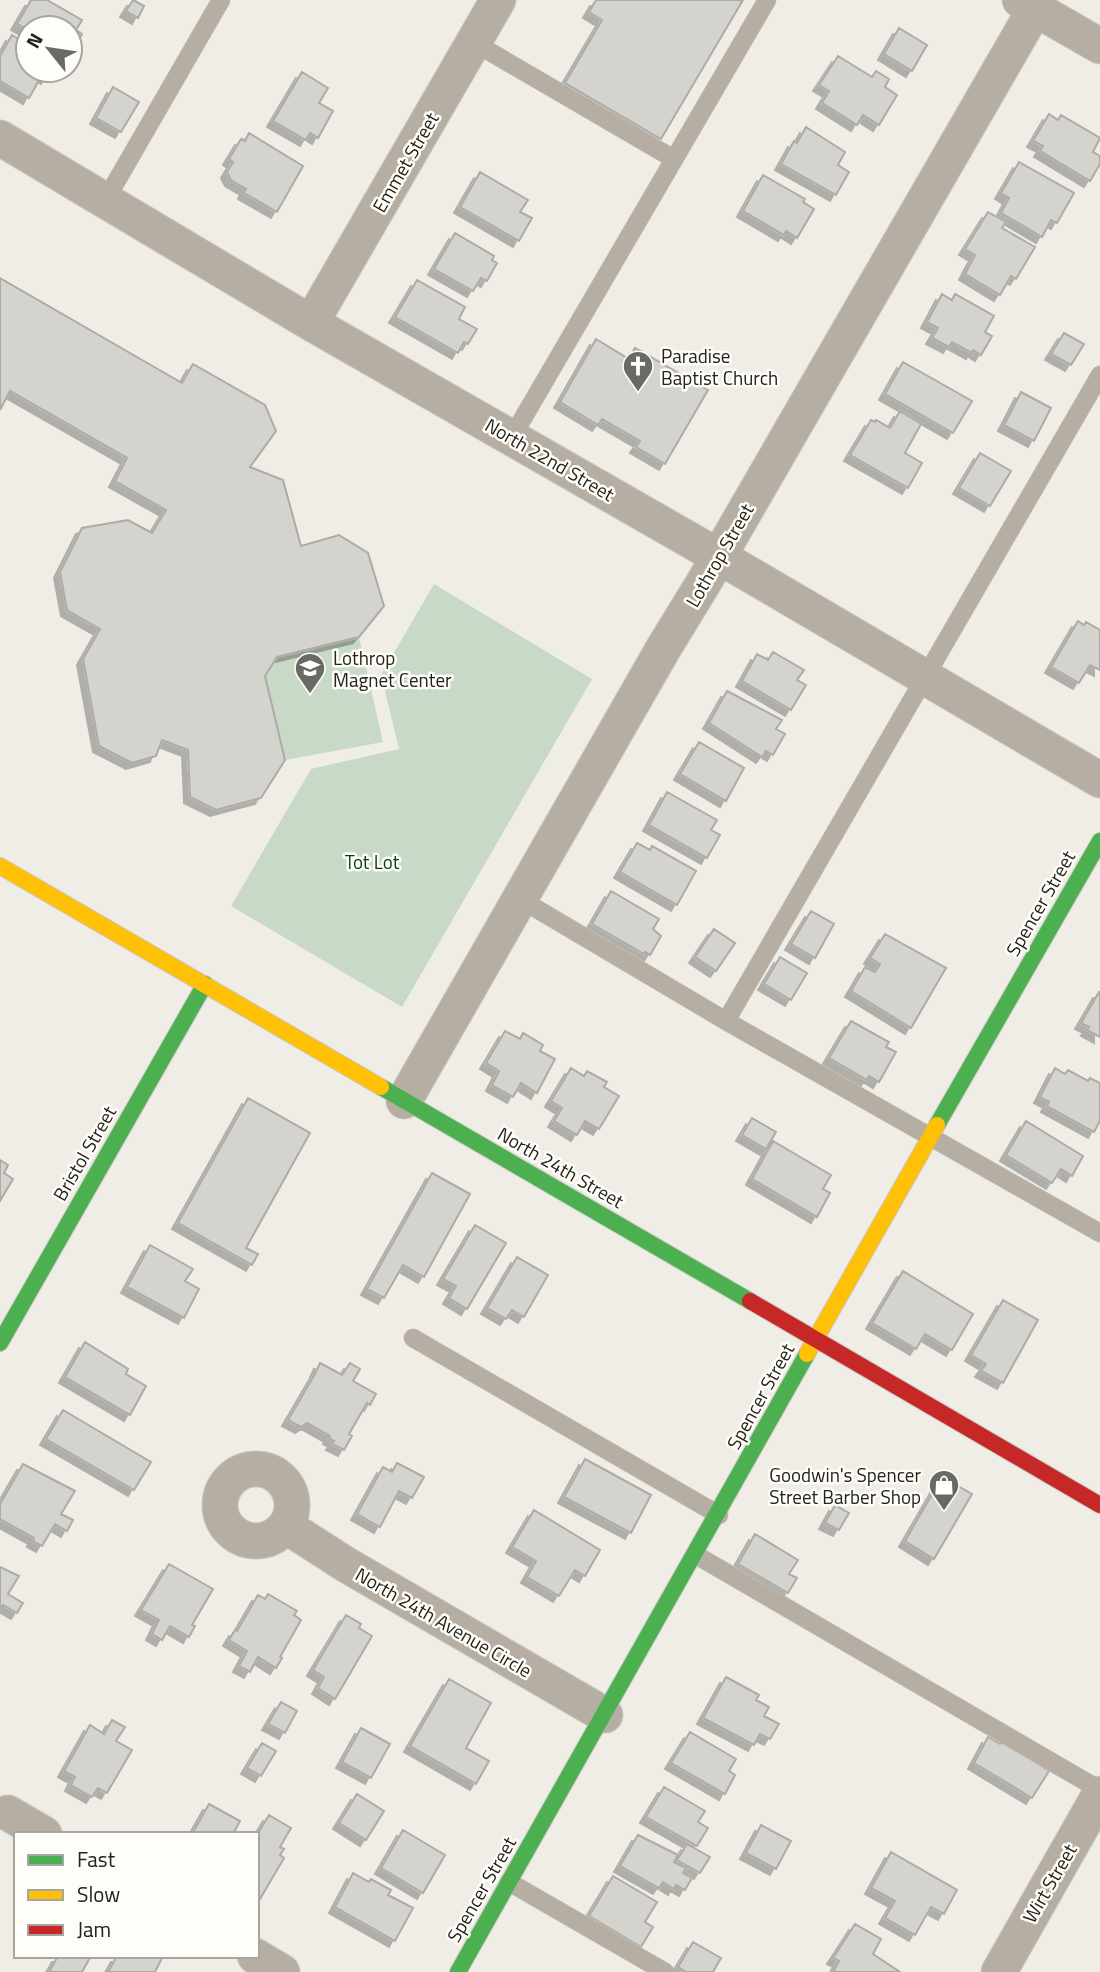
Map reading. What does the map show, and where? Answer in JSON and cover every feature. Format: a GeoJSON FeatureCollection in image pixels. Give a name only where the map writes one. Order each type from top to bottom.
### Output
{"type":"FeatureCollection","features":[{"type":"Feature","properties":{"kind":"street","name":"Emmet Street"},"geometry":{"type":"LineString","coordinates":[[311,323],[498,0]]}},
{"type":"Feature","properties":{"kind":"street"},"geometry":{"type":"LineString","coordinates":[[1027,4],[1100,46]]}},
{"type":"Feature","properties":{"kind":"street","name":"Lothrop Street"},"geometry":{"type":"LineString","coordinates":[[404,1101],[719,556],[1027,4]]}},
{"type":"Feature","properties":{"kind":"street","name":"North 22nd Street"},"geometry":{"type":"LineString","coordinates":[[0,138],[311,323],[719,556],[1100,780]]}},
{"type":"Feature","properties":{"kind":"street","name":"Spencer Street"},"geometry":{"type":"LineString","coordinates":[[458,1972],[719,1515],[929,1137],[1100,841]]}},
{"type":"Feature","properties":{"kind":"street","name":"North 24th Street"},"geometry":{"type":"LineString","coordinates":[[0,866],[1100,1505]]}},
{"type":"Feature","properties":{"kind":"street","name":"Bristol Street"},"geometry":{"type":"LineString","coordinates":[[0,1343],[205,984]]}},
{"type":"Feature","properties":{"kind":"street","name":"North 24th Avenue Circle"},"geometry":{"type":"LineString","coordinates":[[286,1526],[345,1564],[604,1715]]}},
{"type":"Feature","properties":{"kind":"street","name":"Wirt Street"},"geometry":{"type":"LineString","coordinates":[[999,1972],[1100,1792]]}},
{"type":"Feature","properties":{"kind":"street"},"geometry":{"type":"LineString","coordinates":[[8,1813],[41,1832]]}},
{"type":"Feature","properties":{"kind":"street"},"geometry":{"type":"LineString","coordinates":[[258,1958],[282,1972]]}},
{"type":"Feature","properties":{"kind":"lane"},"geometry":{"type":"LineString","coordinates":[[105,201],[221,0]]}},
{"type":"Feature","properties":{"kind":"lane"},"geometry":{"type":"LineString","coordinates":[[512,437],[767,0]]}},
{"type":"Feature","properties":{"kind":"lane"},"geometry":{"type":"LineString","coordinates":[[474,42],[674,159]]}},
{"type":"Feature","properties":{"kind":"lane"},"geometry":{"type":"LineString","coordinates":[[726,1021],[1100,374]]}},
{"type":"Feature","properties":{"kind":"lane"},"geometry":{"type":"LineString","coordinates":[[520,899],[726,1021],[1100,1233]]}},
{"type":"Feature","properties":{"kind":"lane"},"geometry":{"type":"LineString","coordinates":[[413,1338],[719,1515]]}},
{"type":"Feature","properties":{"kind":"lane"},"geometry":{"type":"LineString","coordinates":[[696,1555],[1100,1792]]}},
{"type":"Feature","properties":{"kind":"lane"},"geometry":{"type":"LineString","coordinates":[[509,1882],[665,1972]]}},
{"type":"Feature","properties":{"kind":"green space","name":"Tot Lot"},"geometry":{"type":"Polygon","coordinates":[[[434,584],[592,679],[402,1007],[231,906],[311,769],[399,749],[381,675],[434,584]]]}},
{"type":"Feature","properties":{"kind":"green space"},"geometry":{"type":"Polygon","coordinates":[[[359,637],[383,742],[285,760],[265,676],[277,657],[359,637]]]}},
{"type":"Feature","properties":{"kind":"building"},"geometry":{"type":"Polygon","coordinates":[[[31,0],[47,0],[72,14],[23,14],[31,0]]]}},
{"type":"Feature","properties":{"kind":"building"},"geometry":{"type":"Polygon","coordinates":[[[133,0],[144,6],[138,18],[126,11],[133,0]]]}},
{"type":"Feature","properties":{"kind":"building"},"geometry":{"type":"Polygon","coordinates":[[[596,0],[743,0],[661,139],[565,83],[602,20],[589,12],[596,0]]]}},
{"type":"Feature","properties":{"kind":"building"},"geometry":{"type":"Polygon","coordinates":[[[899,28],[927,45],[912,71],[884,54],[899,28]]]}},
{"type":"Feature","properties":{"kind":"building"},"geometry":{"type":"Polygon","coordinates":[[[12,35],[14,36],[14,84],[37,84],[29,98],[0,81],[0,56],[12,35]]]}},
{"type":"Feature","properties":{"kind":"building"},"geometry":{"type":"Polygon","coordinates":[[[838,56],[872,77],[876,71],[889,79],[885,87],[897,95],[879,125],[863,115],[857,125],[822,103],[829,91],[819,85],[838,56]]]}},
{"type":"Feature","properties":{"kind":"building"},"geometry":{"type":"Polygon","coordinates":[[[302,72],[328,88],[319,103],[333,111],[318,138],[310,133],[306,140],[273,121],[302,72]]]}},
{"type":"Feature","properties":{"kind":"building"},"geometry":{"type":"Polygon","coordinates":[[[113,87],[139,102],[121,132],[96,118],[113,87]]]}},
{"type":"Feature","properties":{"kind":"building"},"geometry":{"type":"Polygon","coordinates":[[[1049,114],[1058,120],[1061,115],[1100,138],[1093,152],[1100,156],[1100,164],[1090,181],[1040,151],[1043,146],[1033,141],[1049,114]]]}},
{"type":"Feature","properties":{"kind":"building"},"geometry":{"type":"Polygon","coordinates":[[[806,127],[845,152],[838,165],[849,172],[836,195],[781,164],[794,141],[797,143],[806,127]]]}},
{"type":"Feature","properties":{"kind":"building"},"geometry":{"type":"Polygon","coordinates":[[[249,133],[303,166],[277,212],[244,193],[246,189],[231,180],[227,172],[233,162],[229,159],[241,139],[245,141],[249,133]]]}},
{"type":"Feature","properties":{"kind":"building"},"geometry":{"type":"Polygon","coordinates":[[[1019,162],[1074,193],[1057,223],[1051,220],[1042,237],[1001,213],[1009,198],[1001,193],[1019,162]]]}},
{"type":"Feature","properties":{"kind":"building"},"geometry":{"type":"Polygon","coordinates":[[[480,172],[528,200],[520,212],[532,218],[519,241],[460,207],[480,172]]]}},
{"type":"Feature","properties":{"kind":"building"},"geometry":{"type":"Polygon","coordinates":[[[763,175],[805,199],[803,202],[814,209],[797,238],[786,231],[784,235],[743,211],[763,175]]]}},
{"type":"Feature","properties":{"kind":"building"},"geometry":{"type":"Polygon","coordinates":[[[988,212],[1006,222],[1002,228],[1035,247],[1016,279],[1011,276],[1000,295],[965,274],[975,255],[965,249],[988,212]]]}},
{"type":"Feature","properties":{"kind":"building"},"geometry":{"type":"Polygon","coordinates":[[[455,233],[494,256],[492,260],[497,263],[487,281],[481,278],[473,291],[434,269],[455,233]]]}},
{"type":"Feature","properties":{"kind":"building","name":"Lothrop Magnet Center"},"geometry":{"type":"Polygon","coordinates":[[[0,278],[182,383],[193,364],[265,405],[276,431],[250,467],[283,480],[301,546],[339,535],[368,553],[384,606],[359,637],[277,657],[265,676],[285,760],[261,798],[216,810],[190,797],[188,750],[162,740],[156,756],[132,763],[99,746],[83,659],[100,629],[67,610],[60,572],[82,528],[128,520],[152,533],[166,510],[115,481],[127,458],[10,391],[0,410],[0,278]]]}},
{"type":"Feature","properties":{"kind":"building"},"geometry":{"type":"Polygon","coordinates":[[[417,280],[465,307],[459,319],[477,329],[468,344],[464,342],[458,353],[395,317],[417,280]]]}},
{"type":"Feature","properties":{"kind":"building"},"geometry":{"type":"Polygon","coordinates":[[[942,294],[952,300],[955,294],[994,316],[985,332],[992,336],[981,355],[952,342],[949,347],[932,338],[938,328],[927,322],[942,294]]]}},
{"type":"Feature","properties":{"kind":"building"},"geometry":{"type":"Polygon","coordinates":[[[1064,333],[1084,344],[1071,365],[1051,354],[1064,333]]]}},
{"type":"Feature","properties":{"kind":"building"},"geometry":{"type":"Polygon","coordinates":[[[596,339],[629,359],[635,348],[708,390],[665,464],[636,447],[640,441],[602,419],[598,425],[560,402],[596,339]]]}},
{"type":"Feature","properties":{"kind":"building"},"geometry":{"type":"Polygon","coordinates":[[[903,362],[972,401],[953,433],[885,394],[903,362]]]}},
{"type":"Feature","properties":{"kind":"building"},"geometry":{"type":"Polygon","coordinates":[[[1021,392],[1051,408],[1034,441],[1004,425],[1021,392]]]}},
{"type":"Feature","properties":{"kind":"building"},"geometry":{"type":"Polygon","coordinates":[[[900,411],[921,424],[905,453],[922,463],[908,488],[850,455],[871,420],[890,428],[900,411]]]}},
{"type":"Feature","properties":{"kind":"building"},"geometry":{"type":"Polygon","coordinates":[[[980,453],[1011,471],[990,506],[959,488],[980,453]]]}},
{"type":"Feature","properties":{"kind":"building"},"geometry":{"type":"Polygon","coordinates":[[[1078,621],[1084,625],[1086,622],[1100,630],[1100,670],[1090,665],[1079,683],[1051,667],[1078,621]]]}},
{"type":"Feature","properties":{"kind":"building"},"geometry":{"type":"Polygon","coordinates":[[[773,652],[804,670],[797,680],[806,685],[791,710],[742,681],[757,654],[768,660],[773,652]]]}},
{"type":"Feature","properties":{"kind":"building"},"geometry":{"type":"Polygon","coordinates":[[[727,691],[782,720],[776,729],[785,734],[773,755],[766,751],[762,757],[709,723],[727,691]]]}},
{"type":"Feature","properties":{"kind":"building"},"geometry":{"type":"Polygon","coordinates":[[[699,742],[744,768],[726,801],[680,774],[699,742]]]}},
{"type":"Feature","properties":{"kind":"building"},"geometry":{"type":"Polygon","coordinates":[[[667,792],[717,820],[711,830],[720,835],[707,858],[649,825],[667,792]]]}},
{"type":"Feature","properties":{"kind":"building"},"geometry":{"type":"Polygon","coordinates":[[[637,843],[650,850],[652,846],[696,871],[677,905],[620,872],[637,843]]]}},
{"type":"Feature","properties":{"kind":"building"},"geometry":{"type":"Polygon","coordinates":[[[611,891],[659,919],[653,929],[661,936],[650,955],[592,924],[611,891]]]}},
{"type":"Feature","properties":{"kind":"building"},"geometry":{"type":"Polygon","coordinates":[[[811,911],[834,924],[815,958],[791,944],[811,911]]]}},
{"type":"Feature","properties":{"kind":"building"},"geometry":{"type":"Polygon","coordinates":[[[714,929],[735,943],[716,971],[695,957],[714,929]]]}},
{"type":"Feature","properties":{"kind":"building"},"geometry":{"type":"Polygon","coordinates":[[[885,934],[946,968],[911,1028],[851,991],[865,967],[875,972],[880,964],[870,958],[885,934]]]}},
{"type":"Feature","properties":{"kind":"building"},"geometry":{"type":"Polygon","coordinates":[[[780,957],[807,973],[791,1000],[764,984],[780,957]]]}},
{"type":"Feature","properties":{"kind":"building"},"geometry":{"type":"Polygon","coordinates":[[[1100,992],[1100,1037],[1081,1023],[1100,992]]]}},
{"type":"Feature","properties":{"kind":"building"},"geometry":{"type":"Polygon","coordinates":[[[851,1021],[889,1042],[886,1047],[896,1052],[879,1082],[869,1076],[867,1080],[829,1058],[851,1021]]]}},
{"type":"Feature","properties":{"kind":"building"},"geometry":{"type":"Polygon","coordinates":[[[505,1031],[520,1039],[523,1033],[543,1045],[540,1051],[555,1059],[537,1093],[521,1083],[513,1097],[492,1085],[499,1071],[486,1063],[505,1031]]]}},
{"type":"Feature","properties":{"kind":"building"},"geometry":{"type":"Polygon","coordinates":[[[571,1068],[584,1076],[587,1071],[607,1082],[604,1087],[619,1096],[599,1129],[585,1121],[577,1135],[554,1121],[562,1108],[551,1101],[571,1068]]]}},
{"type":"Feature","properties":{"kind":"building"},"geometry":{"type":"Polygon","coordinates":[[[1055,1068],[1065,1074],[1068,1070],[1088,1081],[1090,1078],[1100,1083],[1100,1121],[1094,1132],[1047,1106],[1049,1102],[1040,1097],[1055,1068]]]}},
{"type":"Feature","properties":{"kind":"building"},"geometry":{"type":"Polygon","coordinates":[[[248,1098],[310,1133],[246,1248],[258,1254],[252,1265],[178,1223],[248,1098]]]}},
{"type":"Feature","properties":{"kind":"building"},"geometry":{"type":"Polygon","coordinates":[[[752,1118],[776,1132],[766,1149],[742,1135],[752,1118]]]}},
{"type":"Feature","properties":{"kind":"building"},"geometry":{"type":"Polygon","coordinates":[[[1026,1121],[1083,1156],[1072,1176],[1061,1169],[1052,1183],[1006,1155],[1026,1121]]]}},
{"type":"Feature","properties":{"kind":"building"},"geometry":{"type":"Polygon","coordinates":[[[773,1141],[831,1175],[823,1189],[830,1193],[817,1217],[752,1179],[773,1141]]]}},
{"type":"Feature","properties":{"kind":"building"},"geometry":{"type":"Polygon","coordinates":[[[0,1160],[8,1165],[4,1173],[13,1179],[0,1201],[0,1160]]]}},
{"type":"Feature","properties":{"kind":"building"},"geometry":{"type":"Polygon","coordinates":[[[432,1173],[470,1194],[424,1277],[403,1265],[384,1298],[367,1289],[432,1173]]]}},
{"type":"Feature","properties":{"kind":"building"},"geometry":{"type":"Polygon","coordinates":[[[475,1225],[506,1243],[467,1309],[449,1298],[456,1286],[443,1279],[475,1225]]]}},
{"type":"Feature","properties":{"kind":"building"},"geometry":{"type":"Polygon","coordinates":[[[150,1245],[193,1269],[185,1281],[199,1289],[184,1318],[127,1287],[150,1245]]]}},
{"type":"Feature","properties":{"kind":"building"},"geometry":{"type":"Polygon","coordinates":[[[517,1257],[548,1275],[524,1317],[512,1310],[506,1319],[487,1308],[517,1257]]]}},
{"type":"Feature","properties":{"kind":"building"},"geometry":{"type":"Polygon","coordinates":[[[903,1271],[973,1314],[952,1350],[925,1334],[916,1349],[872,1323],[903,1271]]]}},
{"type":"Feature","properties":{"kind":"building"},"geometry":{"type":"Polygon","coordinates":[[[1003,1300],[1038,1320],[1003,1383],[981,1371],[986,1364],[971,1355],[1003,1300]]]}},
{"type":"Feature","properties":{"kind":"building"},"geometry":{"type":"Polygon","coordinates":[[[85,1342],[128,1369],[126,1374],[146,1386],[130,1415],[65,1377],[85,1342]]]}},
{"type":"Feature","properties":{"kind":"building"},"geometry":{"type":"Polygon","coordinates":[[[320,1363],[342,1375],[350,1363],[360,1369],[353,1381],[376,1394],[370,1405],[367,1403],[349,1434],[352,1436],[344,1450],[332,1444],[334,1441],[330,1436],[307,1423],[301,1427],[288,1420],[320,1363]]]}},
{"type":"Feature","properties":{"kind":"building"},"geometry":{"type":"Polygon","coordinates":[[[63,1410],[151,1462],[134,1490],[46,1439],[63,1410]]]}},
{"type":"Feature","properties":{"kind":"building"},"geometry":{"type":"Polygon","coordinates":[[[585,1459],[651,1495],[631,1533],[564,1497],[585,1459]]]}},
{"type":"Feature","properties":{"kind":"building"},"geometry":{"type":"Polygon","coordinates":[[[397,1463],[424,1477],[412,1498],[399,1491],[380,1527],[357,1514],[383,1467],[392,1472],[397,1463]]]}},
{"type":"Feature","properties":{"kind":"building"},"geometry":{"type":"Polygon","coordinates":[[[23,1464],[75,1491],[61,1514],[73,1520],[67,1531],[55,1524],[42,1546],[33,1541],[34,1538],[0,1519],[0,1504],[23,1464]]]}},
{"type":"Feature","properties":{"kind":"building"},"geometry":{"type":"Polygon","coordinates":[[[942,1477],[972,1494],[934,1559],[905,1541],[942,1477]]]}},
{"type":"Feature","properties":{"kind":"building"},"geometry":{"type":"Polygon","coordinates":[[[835,1505],[849,1513],[839,1530],[825,1523],[835,1505]]]}},
{"type":"Feature","properties":{"kind":"building"},"geometry":{"type":"Polygon","coordinates":[[[534,1510],[600,1550],[585,1576],[575,1570],[559,1596],[527,1577],[536,1561],[512,1547],[534,1510]]]}},
{"type":"Feature","properties":{"kind":"building"},"geometry":{"type":"Polygon","coordinates":[[[755,1534],[798,1560],[789,1574],[797,1578],[788,1593],[738,1564],[755,1534]]]}},
{"type":"Feature","properties":{"kind":"building"},"geometry":{"type":"Polygon","coordinates":[[[169,1564],[213,1589],[192,1625],[195,1626],[189,1637],[170,1626],[162,1640],[152,1634],[159,1620],[141,1610],[169,1564]]]}},
{"type":"Feature","properties":{"kind":"building"},"geometry":{"type":"Polygon","coordinates":[[[0,1567],[19,1576],[8,1594],[23,1603],[17,1613],[3,1605],[0,1610],[0,1567]]]}},
{"type":"Feature","properties":{"kind":"building"},"geometry":{"type":"Polygon","coordinates":[[[268,1594],[297,1611],[294,1615],[301,1620],[276,1668],[258,1657],[250,1672],[239,1666],[247,1651],[229,1640],[258,1595],[265,1599],[268,1594]]]}},
{"type":"Feature","properties":{"kind":"building"},"geometry":{"type":"Polygon","coordinates":[[[346,1615],[361,1624],[359,1628],[372,1636],[335,1699],[318,1688],[324,1677],[313,1670],[346,1615]]]}},
{"type":"Feature","properties":{"kind":"building"},"geometry":{"type":"Polygon","coordinates":[[[726,1677],[759,1695],[756,1700],[769,1707],[764,1716],[779,1724],[770,1739],[760,1734],[754,1745],[703,1718],[726,1677]]]}},
{"type":"Feature","properties":{"kind":"building"},"geometry":{"type":"Polygon","coordinates":[[[449,1679],[491,1703],[466,1748],[489,1761],[476,1784],[410,1746],[449,1679]]]}},
{"type":"Feature","properties":{"kind":"building"},"geometry":{"type":"Polygon","coordinates":[[[281,1702],[297,1711],[285,1733],[268,1724],[281,1702]]]}},
{"type":"Feature","properties":{"kind":"building"},"geometry":{"type":"Polygon","coordinates":[[[112,1720],[125,1727],[116,1741],[132,1750],[107,1793],[98,1788],[92,1797],[71,1785],[75,1777],[64,1771],[90,1725],[104,1734],[112,1720]]]}},
{"type":"Feature","properties":{"kind":"building"},"geometry":{"type":"Polygon","coordinates":[[[361,1728],[390,1744],[371,1778],[342,1762],[361,1728]]]}},
{"type":"Feature","properties":{"kind":"building"},"geometry":{"type":"Polygon","coordinates":[[[690,1732],[736,1759],[729,1771],[735,1775],[725,1794],[671,1763],[690,1732]]]}},
{"type":"Feature","properties":{"kind":"building"},"geometry":{"type":"Polygon","coordinates":[[[988,1737],[1000,1744],[1002,1741],[1049,1771],[1032,1798],[974,1763],[988,1737]]]}},
{"type":"Feature","properties":{"kind":"building"},"geometry":{"type":"Polygon","coordinates":[[[262,1743],[276,1751],[261,1776],[247,1768],[262,1743]]]}},
{"type":"Feature","properties":{"kind":"building"},"geometry":{"type":"Polygon","coordinates":[[[664,1787],[705,1811],[698,1822],[708,1828],[697,1846],[646,1817],[664,1787]]]}},
{"type":"Feature","properties":{"kind":"building"},"geometry":{"type":"Polygon","coordinates":[[[357,1794],[384,1811],[366,1840],[339,1823],[357,1794]]]}},
{"type":"Feature","properties":{"kind":"building"},"geometry":{"type":"Polygon","coordinates":[[[209,1804],[240,1821],[234,1832],[193,1832],[209,1804]]]}},
{"type":"Feature","properties":{"kind":"building"},"geometry":{"type":"Polygon","coordinates":[[[269,1815],[291,1828],[280,1847],[284,1849],[280,1855],[284,1858],[259,1901],[259,1832],[269,1815]]]}},
{"type":"Feature","properties":{"kind":"building"},"geometry":{"type":"Polygon","coordinates":[[[761,1825],[791,1841],[776,1869],[746,1853],[761,1825]]]}},
{"type":"Feature","properties":{"kind":"building"},"geometry":{"type":"Polygon","coordinates":[[[403,1830],[445,1855],[423,1893],[381,1868],[403,1830]]]}},
{"type":"Feature","properties":{"kind":"building"},"geometry":{"type":"Polygon","coordinates":[[[638,1835],[678,1855],[674,1862],[686,1868],[683,1873],[692,1878],[685,1890],[676,1885],[674,1889],[663,1882],[659,1888],[620,1866],[638,1835]]]}},
{"type":"Feature","properties":{"kind":"building"},"geometry":{"type":"Polygon","coordinates":[[[687,1844],[710,1857],[700,1873],[677,1860],[687,1844]]]}},
{"type":"Feature","properties":{"kind":"building"},"geometry":{"type":"Polygon","coordinates":[[[891,1852],[957,1890],[944,1914],[931,1907],[915,1935],[885,1918],[895,1901],[871,1888],[891,1852]]]}},
{"type":"Feature","properties":{"kind":"building"},"geometry":{"type":"Polygon","coordinates":[[[353,1873],[391,1890],[388,1895],[413,1908],[395,1941],[335,1907],[353,1873]]]}},
{"type":"Feature","properties":{"kind":"building"},"geometry":{"type":"Polygon","coordinates":[[[613,1876],[657,1902],[645,1922],[653,1927],[641,1947],[589,1916],[613,1876]]]}},
{"type":"Feature","properties":{"kind":"building"},"geometry":{"type":"Polygon","coordinates":[[[855,1924],[881,1939],[873,1954],[900,1972],[833,1972],[839,1961],[833,1958],[855,1924]]]}},
{"type":"Feature","properties":{"kind":"building"},"geometry":{"type":"Polygon","coordinates":[[[693,1942],[721,1958],[713,1972],[686,1972],[678,1967],[693,1942]]]}},
{"type":"Feature","properties":{"kind":"building"},"geometry":{"type":"Polygon","coordinates":[[[57,1958],[90,1958],[82,1972],[49,1972],[57,1958]]]}},
{"type":"Feature","properties":{"kind":"building"},"geometry":{"type":"Polygon","coordinates":[[[116,1958],[162,1958],[155,1972],[108,1972],[116,1958]]]}},
{"type":"Feature","properties":{"kind":"traffic: fast"},"geometry":{"type":"LineString","coordinates":[[937,1125],[1100,841]]}},
{"type":"Feature","properties":{"kind":"traffic: fast"},"geometry":{"type":"LineString","coordinates":[[0,1343],[205,984]]}},
{"type":"Feature","properties":{"kind":"traffic: fast"},"geometry":{"type":"LineString","coordinates":[[381,1087],[750,1301]]}},
{"type":"Feature","properties":{"kind":"traffic: fast"},"geometry":{"type":"LineString","coordinates":[[458,1972],[807,1354]]}},
{"type":"Feature","properties":{"kind":"traffic: slow"},"geometry":{"type":"LineString","coordinates":[[0,866],[381,1087]]}},
{"type":"Feature","properties":{"kind":"traffic: slow"},"geometry":{"type":"LineString","coordinates":[[807,1354],[937,1125]]}},
{"type":"Feature","properties":{"kind":"traffic: jam"},"geometry":{"type":"LineString","coordinates":[[750,1301],[1100,1505]]}},
{"type":"Feature","properties":{"kind":"place","name":"Paradise Baptist Church"},"geometry":{"type":"Point","coordinates":[638,393]}},
{"type":"Feature","properties":{"kind":"place","name":"Lothrop Magnet Center"},"geometry":{"type":"Point","coordinates":[310,695]}},
{"type":"Feature","properties":{"kind":"place","name":"Goodwin's Spencer Street Barber Shop"},"geometry":{"type":"Point","coordinates":[944,1512]}}]}
